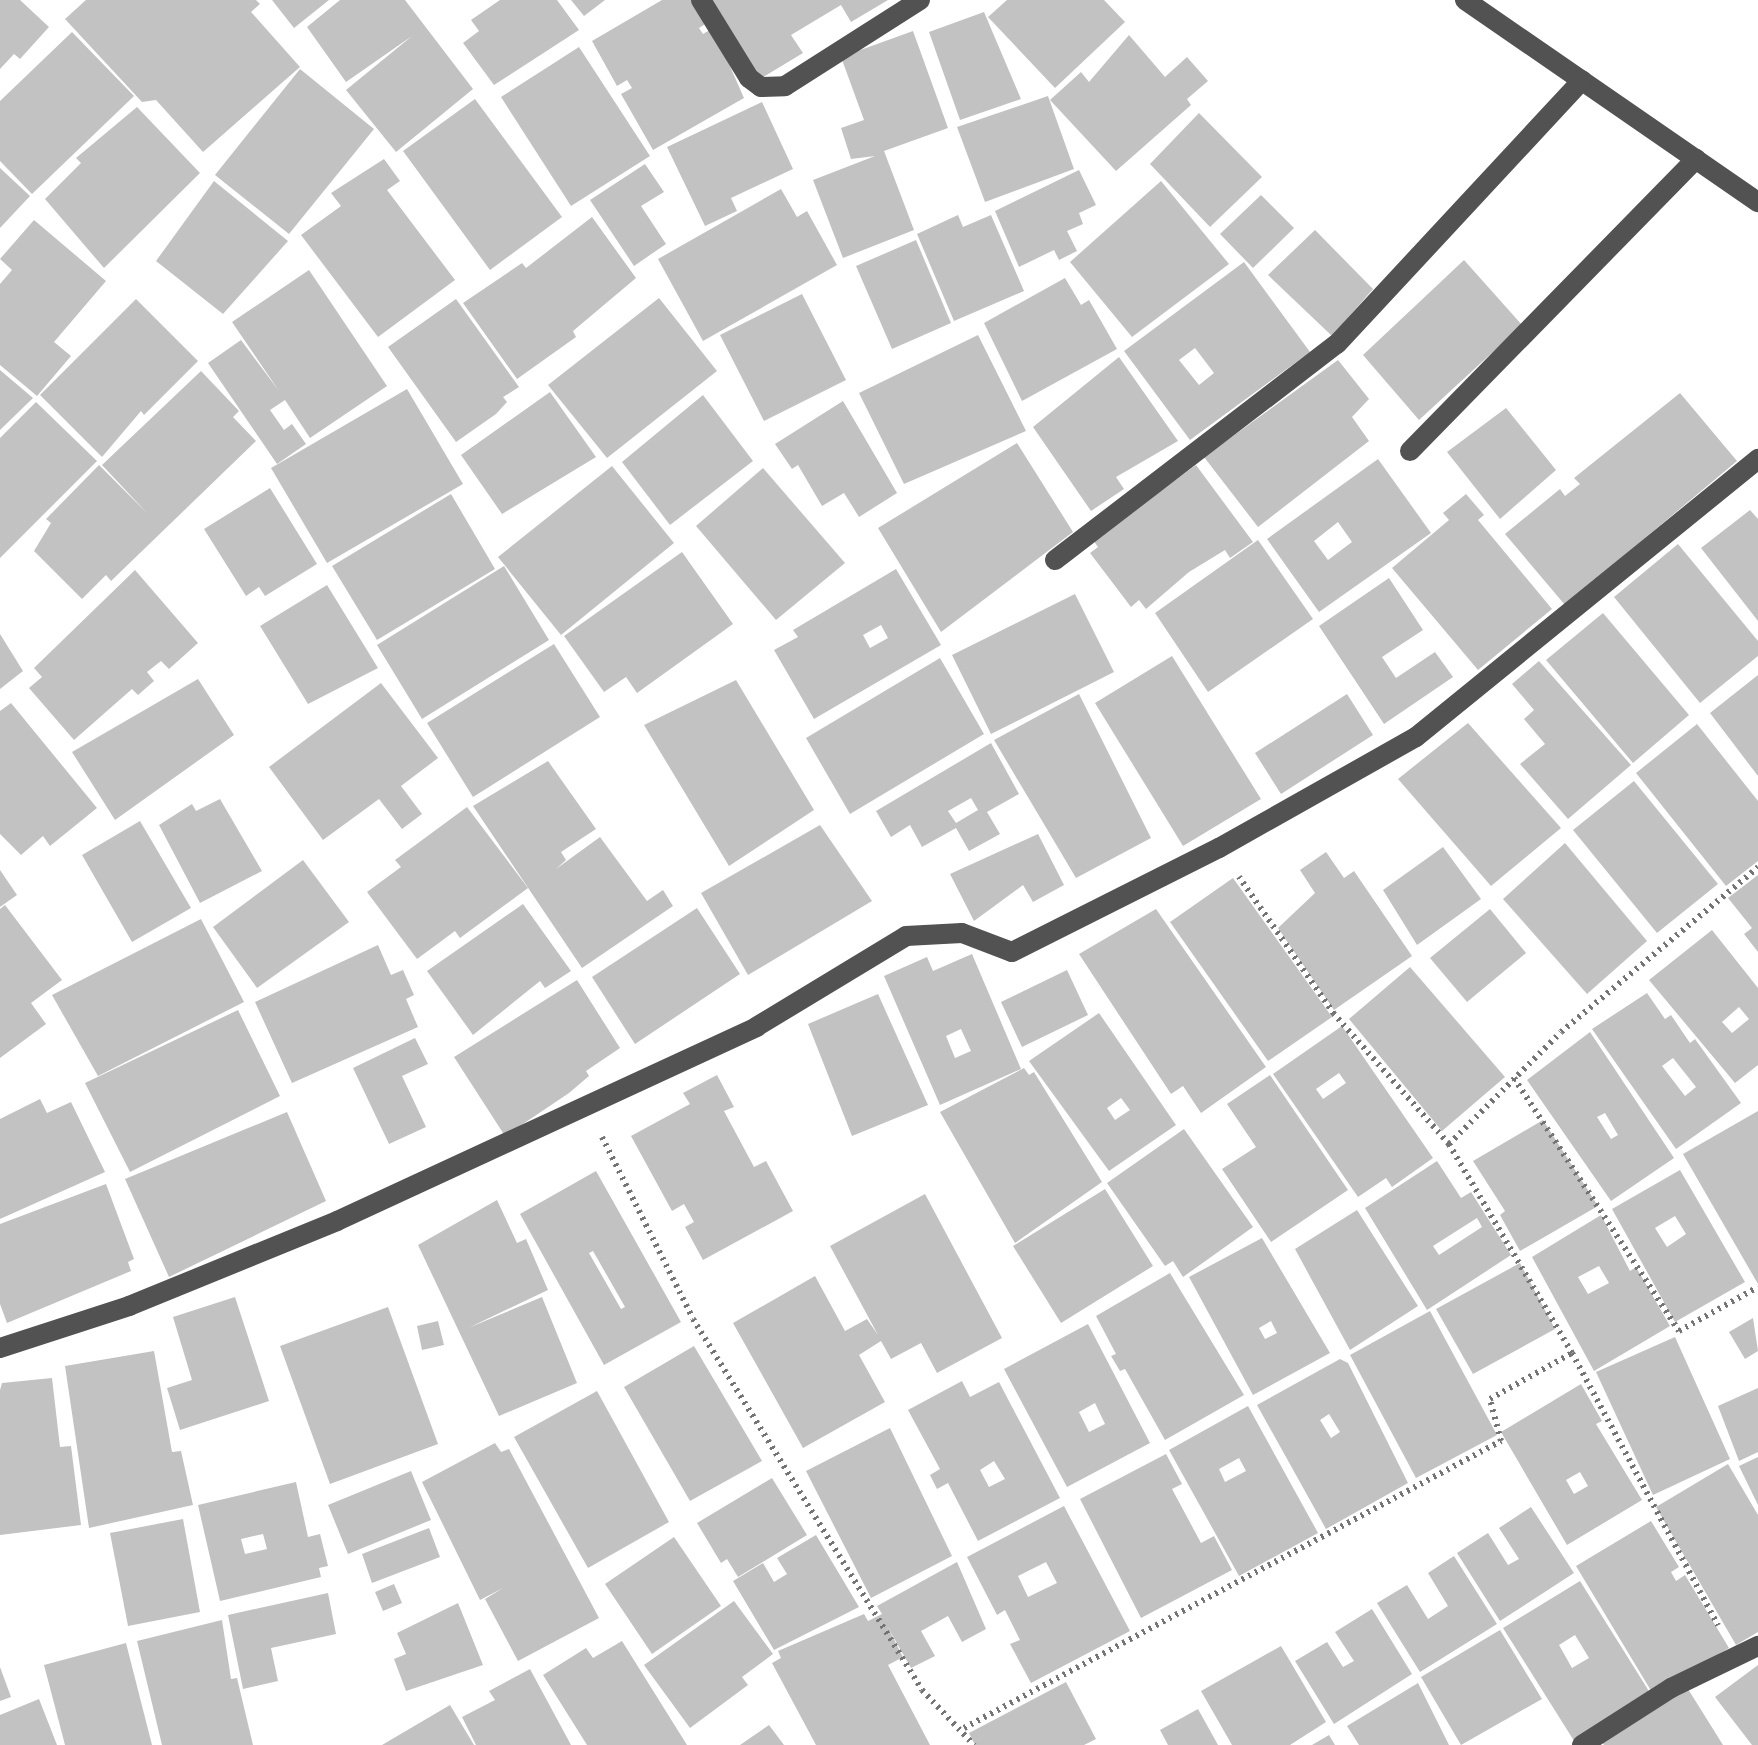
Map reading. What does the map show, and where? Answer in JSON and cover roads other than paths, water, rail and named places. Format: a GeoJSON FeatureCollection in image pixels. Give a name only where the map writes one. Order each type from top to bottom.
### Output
{"type":"FeatureCollection","features":[{"type":"Feature","properties":{"kind":"street"},"geometry":{"type":"LineString","coordinates":[[701,0],[749,78],[762,86],[785,86],[920,0]]}},
{"type":"Feature","properties":{"kind":"street"},"geometry":{"type":"LineString","coordinates":[[1465,0],[1758,202]]}},
{"type":"Feature","properties":{"kind":"street"},"geometry":{"type":"LineString","coordinates":[[1055,560],[1337,344],[1582,80]]}},
{"type":"Feature","properties":{"kind":"street"},"geometry":{"type":"LineString","coordinates":[[1410,452],[1696,159]]}},
{"type":"Feature","properties":{"kind":"street"},"geometry":{"type":"LineString","coordinates":[[0,1348],[130,1306],[337,1221],[756,1027],[906,936],[962,933],[1012,952],[1219,848],[1416,736],[1758,458]]}},
{"type":"Feature","properties":{"kind":"street"},"geometry":{"type":"LineString","coordinates":[[1582,1745],[1670,1688],[1758,1646]]}}]}
